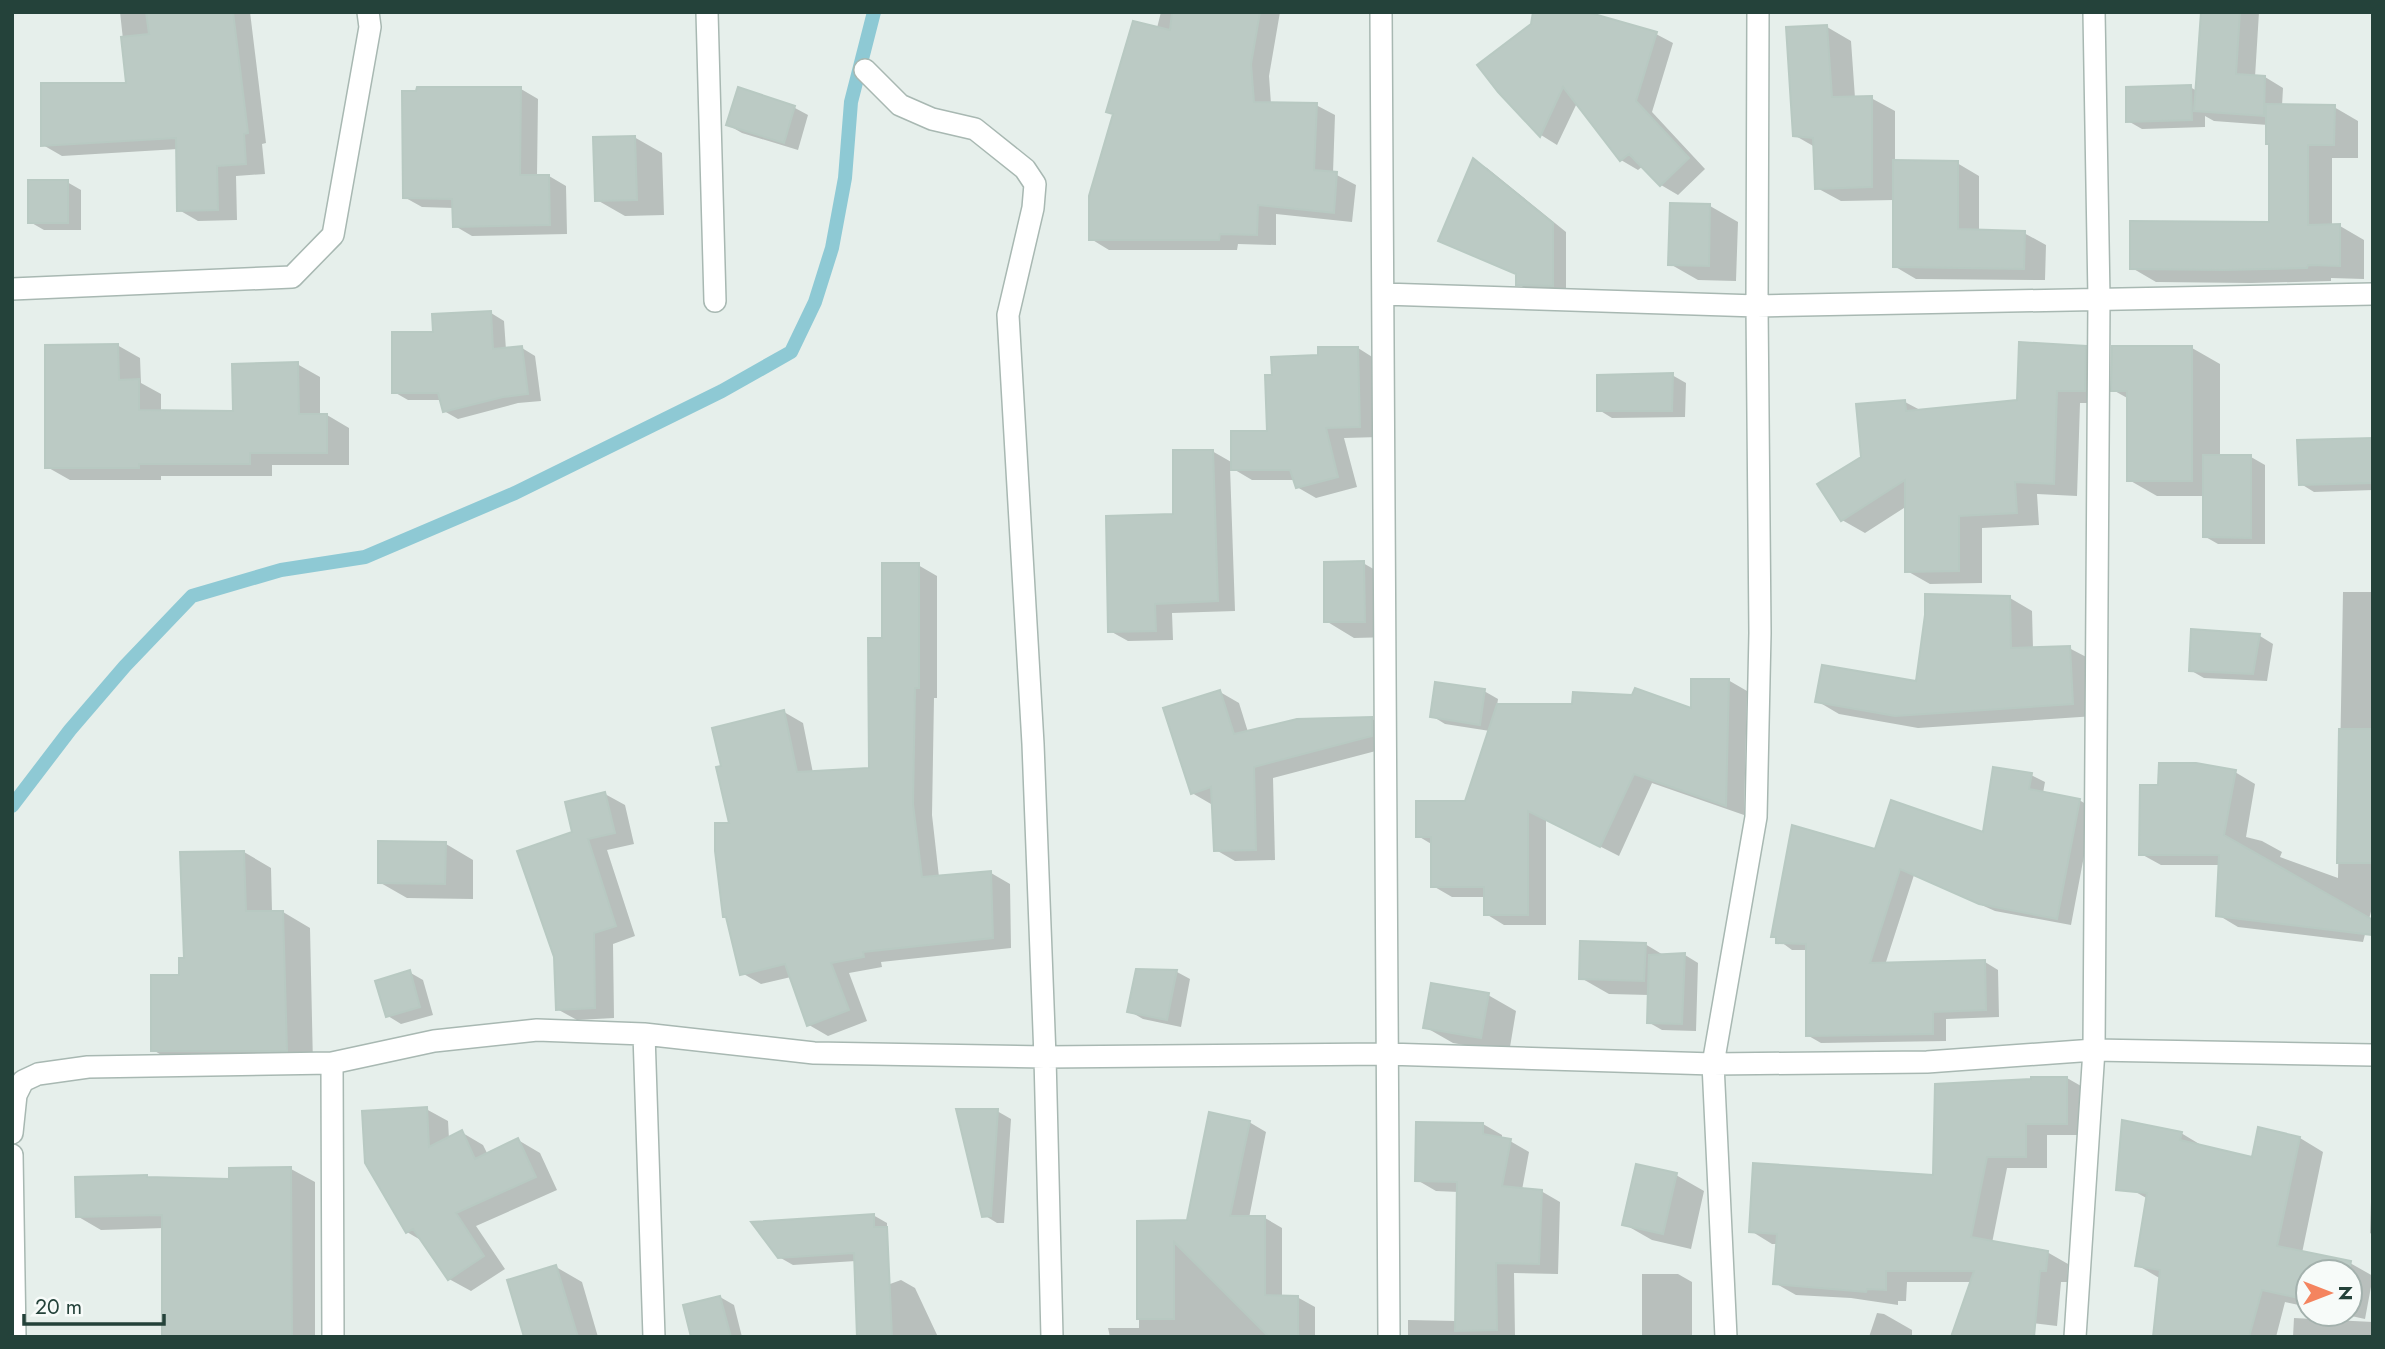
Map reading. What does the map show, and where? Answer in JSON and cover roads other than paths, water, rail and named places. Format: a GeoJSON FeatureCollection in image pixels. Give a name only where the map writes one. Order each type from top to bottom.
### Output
{"type":"FeatureCollection","features":[{"type":"Feature","properties":{"kind":"street"},"geometry":{"type":"LineString","coordinates":[[12,289],[292,277],[333,234],[370,27],[368,12]]}},
{"type":"Feature","properties":{"kind":"street"},"geometry":{"type":"LineString","coordinates":[[707,12],[715,301]]}},
{"type":"Feature","properties":{"kind":"street"},"geometry":{"type":"LineString","coordinates":[[1381,12],[1389,1337]]}},
{"type":"Feature","properties":{"kind":"street"},"geometry":{"type":"LineString","coordinates":[[1726,1337],[1713,1064],[1756,817],[1760,633],[1758,12]]}},
{"type":"Feature","properties":{"kind":"street"},"geometry":{"type":"LineString","coordinates":[[2075,1337],[2094,1050],[2099,298],[2094,12]]}},
{"type":"Feature","properties":{"kind":"street"},"geometry":{"type":"LineString","coordinates":[[865,70],[900,105],[932,119],[975,129],[1025,169],[1035,184],[1033,208],[1008,315],[1033,744],[1052,1337]]}},
{"type":"Feature","properties":{"kind":"street"},"geometry":{"type":"LineString","coordinates":[[1382,294],[1757,306],[2373,294]]}},
{"type":"Feature","properties":{"kind":"street"},"geometry":{"type":"LineString","coordinates":[[12,1133],[16,1095],[23,1080],[38,1074],[88,1067],[332,1063],[434,1041],[537,1030],[644,1034],[814,1053],[1045,1057],[1386,1054],[1713,1064],[1927,1062],[2094,1050],[2373,1055]]}},
{"type":"Feature","properties":{"kind":"street"},"geometry":{"type":"LineString","coordinates":[[644,1034],[654,1337]]}},
{"type":"Feature","properties":{"kind":"street"},"geometry":{"type":"LineString","coordinates":[[332,1063],[333,1337]]}},
{"type":"Feature","properties":{"kind":"street"},"geometry":{"type":"LineString","coordinates":[[12,1155],[15,1337]]}},
{"type":"Feature","properties":{"kind":"waterway"},"geometry":{"type":"LineString","coordinates":[[12,806],[70,730],[125,666],[192,596],[281,570],[365,557],[515,493],[722,391],[791,352],[815,302],[832,248],[845,178],[851,102],[874,12]]}}]}
